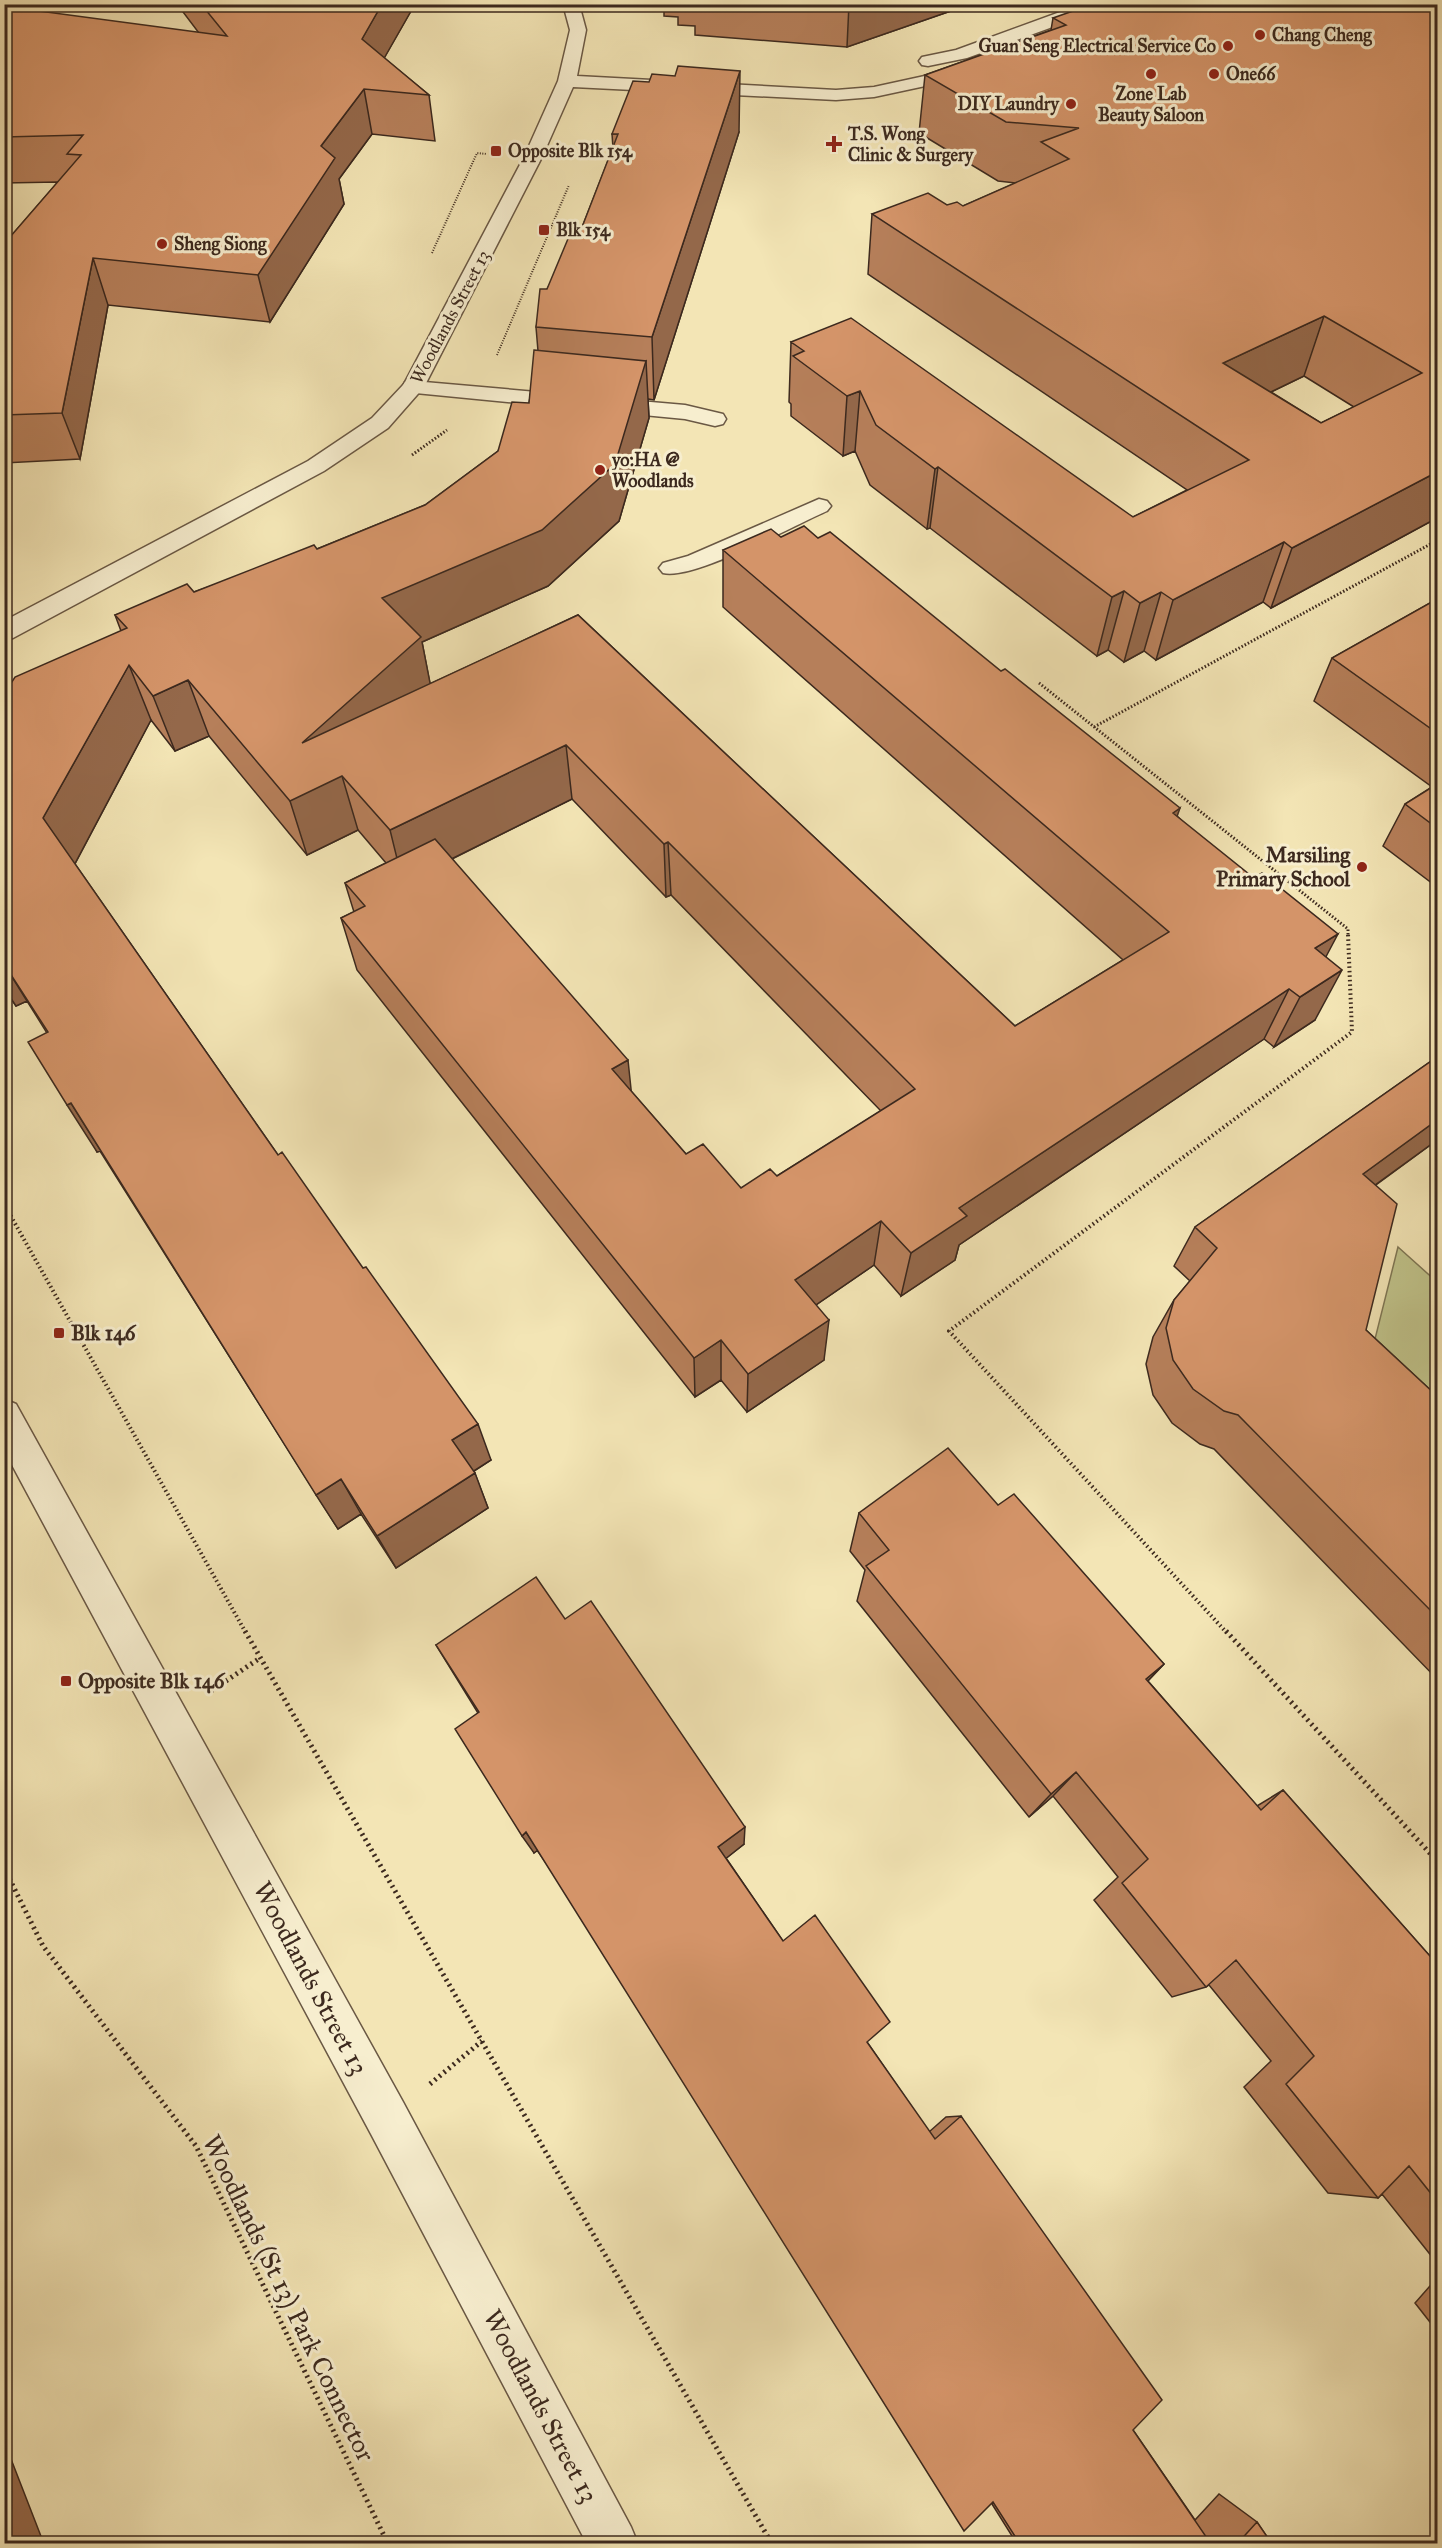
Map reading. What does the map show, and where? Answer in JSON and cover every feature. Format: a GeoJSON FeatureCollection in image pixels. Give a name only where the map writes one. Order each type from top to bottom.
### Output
{"type":"FeatureCollection","features":[{"type":"Feature","properties":{"kind":"street","name":"Woodlands Street 13"},"geometry":{"type":"LineString","coordinates":[[4,632],[316,466],[380,423],[413,387],[534,158],[578,61],[578,30],[571,4]]}},
{"type":"Feature","properties":{"kind":"street"},"geometry":{"type":"LineString","coordinates":[[907,67],[961,54],[1099,4]]}},
{"type":"Feature","properties":{"kind":"street"},"geometry":{"type":"LineString","coordinates":[[619,66],[746,78],[837,77]]}},
{"type":"Feature","properties":{"kind":"street"},"geometry":{"type":"LineString","coordinates":[[567,81],[836,95],[874,92],[980,69]]}},
{"type":"Feature","properties":{"kind":"street"},"geometry":{"type":"LineString","coordinates":[[413,387],[685,412],[715,419]]}},
{"type":"Feature","properties":{"kind":"street"},"geometry":{"type":"LineString","coordinates":[[671,568],[696,561],[819,506]]}},
{"type":"Feature","properties":{"kind":"street","name":"Woodlands Street 13"},"geometry":{"type":"LineString","coordinates":[[4,1414],[387,2118],[614,2544]]}},
{"type":"Feature","properties":{"kind":"path"},"geometry":{"type":"LineString","coordinates":[[430,258],[477,153],[534,158]]}},
{"type":"Feature","properties":{"kind":"path"},"geometry":{"type":"LineString","coordinates":[[1094,727],[1437,540]]}},
{"type":"Feature","properties":{"kind":"path"},"geometry":{"type":"LineString","coordinates":[[1039,683],[1348,929],[1352,1032],[949,1331],[1437,1862]]}},
{"type":"Feature","properties":{"kind":"path"},"geometry":{"type":"LineString","coordinates":[[5,1205],[260,1658],[772,2544]]}},
{"type":"Feature","properties":{"kind":"path","name":"Woodlands (St 13) Park Connector"},"geometry":{"type":"LineString","coordinates":[[4,1868],[43,1946],[196,2146],[388,2544]]}},
{"type":"Feature","properties":{"kind":"path"},"geometry":{"type":"LineString","coordinates":[[387,2118],[482,2041]]}},
{"type":"Feature","properties":{"kind":"green space"},"geometry":{"type":"Polygon","coordinates":[[[1398,1247],[1437,1282],[1437,1397],[1369,1363],[1398,1247]]]}},
{"type":"Feature","properties":{"kind":"building"},"geometry":{"type":"Polygon","coordinates":[[[201,4],[382,4],[362,39],[429,95],[364,89],[321,146],[335,158],[258,275],[93,258],[62,413],[4,415],[4,244],[81,155],[67,154],[83,135],[4,137],[4,11],[9,7],[227,36],[201,4]]]}},
{"type":"Feature","properties":{"kind":"building"},"geometry":{"type":"Polygon","coordinates":[[[1093,4],[1437,4],[1437,472],[1292,548],[1284,542],[1173,600],[1161,592],[1140,603],[1124,591],[1112,597],[938,467],[935,469],[876,425],[860,391],[847,396],[793,356],[804,351],[791,342],[851,318],[1133,517],[1249,460],[872,214],[928,193],[947,205],[957,202],[963,206],[1069,159],[1041,142],[1079,128],[1006,122],[925,75],[1066,25],[1053,18],[1093,4]],[[1324,316],[1223,363],[1321,423],[1422,373],[1324,316]]]}},
{"type":"Feature","properties":{"kind":"building"},"geometry":{"type":"Polygon","coordinates":[[[678,66],[740,71],[652,337],[536,327],[540,289],[547,289],[570,234],[579,235],[618,134],[612,134],[633,81],[649,82],[652,74],[675,76],[678,66]]]}},
{"type":"Feature","properties":{"kind":"building"},"geometry":{"type":"Polygon","coordinates":[[[534,350],[646,361],[615,464],[542,530],[382,598],[421,637],[302,743],[578,615],[1015,1026],[1169,932],[723,550],[771,529],[781,537],[804,526],[818,538],[830,532],[1001,671],[1005,669],[1180,808],[1173,813],[1254,878],[1262,873],[1338,934],[1315,948],[1342,970],[1300,997],[1289,989],[959,1208],[967,1216],[911,1253],[881,1221],[795,1280],[829,1320],[748,1374],[721,1340],[694,1358],[341,918],[365,906],[345,883],[435,839],[628,1060],[612,1069],[686,1154],[703,1144],[741,1188],[770,1169],[777,1176],[915,1089],[668,842],[664,844],[566,745],[390,830],[342,776],[290,801],[188,680],[153,696],[129,665],[43,818],[278,1155],[282,1152],[363,1268],[366,1267],[478,1424],[452,1440],[475,1473],[377,1536],[341,1479],[316,1495],[71,1103],[67,1105],[28,1042],[48,1032],[4,964],[4,694],[15,677],[127,628],[115,615],[187,584],[194,592],[314,545],[317,549],[425,505],[498,451],[512,402],[529,403],[534,350]]]}},
{"type":"Feature","properties":{"kind":"building"},"geometry":{"type":"Polygon","coordinates":[[[1437,599],[1437,733],[1332,658],[1437,599]]]}},
{"type":"Feature","properties":{"kind":"building"},"geometry":{"type":"Polygon","coordinates":[[[1437,784],[1437,828],[1405,804],[1437,784]]]}},
{"type":"Feature","properties":{"kind":"building"},"geometry":{"type":"Polygon","coordinates":[[[1437,1057],[1437,1120],[1363,1174],[1397,1204],[1366,1330],[1437,1396],[1437,1617],[1238,1415],[1224,1411],[1193,1389],[1173,1360],[1166,1328],[1174,1300],[1217,1248],[1195,1227],[1437,1057]]]}},
{"type":"Feature","properties":{"kind":"building"},"geometry":{"type":"Polygon","coordinates":[[[948,1448],[998,1505],[1014,1494],[1164,1664],[1146,1679],[1261,1810],[1283,1790],[1437,1964],[1437,2201],[1409,2166],[1378,2198],[1286,2084],[1314,2056],[1236,1960],[1206,1987],[1122,1883],[1148,1859],[1076,1772],[1051,1794],[866,1566],[889,1550],[859,1513],[948,1448]]]}},
{"type":"Feature","properties":{"kind":"building"},"geometry":{"type":"Polygon","coordinates":[[[536,1577],[565,1619],[591,1601],[745,1827],[718,1847],[783,1941],[815,1915],[890,2022],[867,2042],[935,2139],[961,2116],[1162,2400],[1133,2430],[1211,2544],[1020,2544],[993,2502],[964,2531],[526,1832],[522,1836],[455,1729],[479,1712],[436,1645],[536,1577]]]}},
{"type":"Feature","properties":{"kind":"building"},"geometry":{"type":"Polygon","coordinates":[[[1257,2522],[1272,2544],[1237,2544],[1257,2522]]]}},
{"type":"Feature","properties":{"kind":"place","name":"Chang Cheng"},"geometry":{"type":"Point","coordinates":[1260,35]}},
{"type":"Feature","properties":{"kind":"place","name":"Guan Seng Electrical Service Co"},"geometry":{"type":"Point","coordinates":[1228,46]}},
{"type":"Feature","properties":{"kind":"place","name":"Zone Lab Beauty Saloon"},"geometry":{"type":"Point","coordinates":[1151,74]}},
{"type":"Feature","properties":{"kind":"place","name":"One66"},"geometry":{"type":"Point","coordinates":[1214,74]}},
{"type":"Feature","properties":{"kind":"place","name":"DIY Laundry"},"geometry":{"type":"Point","coordinates":[1071,104]}},
{"type":"Feature","properties":{"kind":"place","name":"T.S. Wong Clinic & Surgery"},"geometry":{"type":"Point","coordinates":[834,144]}},
{"type":"Feature","properties":{"kind":"place","name":"Opposite Blk 154"},"geometry":{"type":"Point","coordinates":[496,151]}},
{"type":"Feature","properties":{"kind":"place","name":"Blk 154"},"geometry":{"type":"Point","coordinates":[544,230]}},
{"type":"Feature","properties":{"kind":"place","name":"Sheng Siong"},"geometry":{"type":"Point","coordinates":[162,244]}},
{"type":"Feature","properties":{"kind":"place","name":"yo:HA @ Woodlands"},"geometry":{"type":"Point","coordinates":[600,470]}},
{"type":"Feature","properties":{"kind":"place","name":"Marsiling Primary School"},"geometry":{"type":"Point","coordinates":[1362,867]}},
{"type":"Feature","properties":{"kind":"place","name":"Blk 146"},"geometry":{"type":"Point","coordinates":[59,1333]}},
{"type":"Feature","properties":{"kind":"place","name":"Opposite Blk 146"},"geometry":{"type":"Point","coordinates":[66,1681]}}]}
